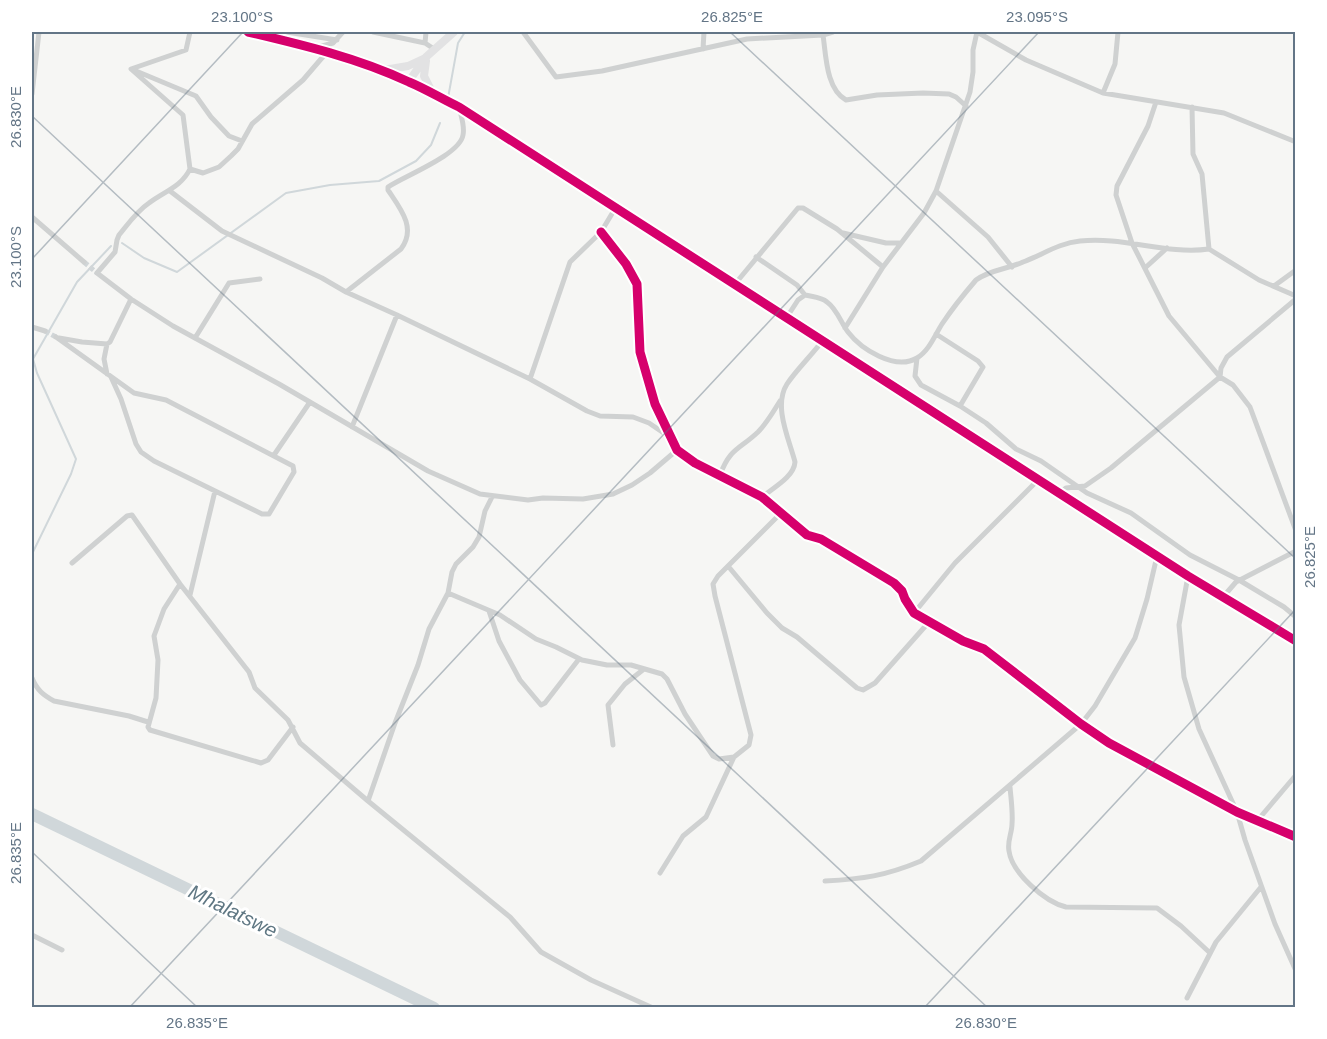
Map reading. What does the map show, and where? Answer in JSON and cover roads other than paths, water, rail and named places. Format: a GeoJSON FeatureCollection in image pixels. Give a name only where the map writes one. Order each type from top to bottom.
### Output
{"type":"FeatureCollection","features":[{"type":"Feature","properties":{"kind":"street"},"geometry":{"type":"LineString","coordinates":[[32,94],[39,32]]}},
{"type":"Feature","properties":{"kind":"street"},"geometry":{"type":"LineString","coordinates":[[131,69],[186,50],[190,32]]}},
{"type":"Feature","properties":{"kind":"street"},"geometry":{"type":"LineString","coordinates":[[248,32],[314,48],[379,70],[409,81],[459,107],[1156,556],[1296,641]]}},
{"type":"Feature","properties":{"kind":"street"},"geometry":{"type":"LineString","coordinates":[[287,32],[337,40]]}},
{"type":"Feature","properties":{"kind":"street"},"geometry":{"type":"LineString","coordinates":[[314,48],[337,40],[343,32]]}},
{"type":"Feature","properties":{"kind":"street"},"geometry":{"type":"LineString","coordinates":[[373,32],[425,43],[434,49]]}},
{"type":"Feature","properties":{"kind":"street"},"geometry":{"type":"LineString","coordinates":[[425,43],[426,32]]}},
{"type":"Feature","properties":{"kind":"street"},"geometry":{"type":"LineString","coordinates":[[409,81],[426,57],[454,32]]}},
{"type":"Feature","properties":{"kind":"street"},"geometry":{"type":"LineString","coordinates":[[523,32],[556,77],[602,71],[747,39],[823,35],[833,32]]}},
{"type":"Feature","properties":{"kind":"street"},"geometry":{"type":"LineString","coordinates":[[703,49],[704,32]]}},
{"type":"Feature","properties":{"kind":"street"},"geometry":{"type":"LineString","coordinates":[[845,328],[883,267],[924,213],[936,191],[970,92],[973,50],[977,32],[1026,60],[1103,93],[1224,113],[1296,142]]}},
{"type":"Feature","properties":{"kind":"street"},"geometry":{"type":"LineString","coordinates":[[1103,93],[1115,64],[1118,32]]}},
{"type":"Feature","properties":{"kind":"street"},"geometry":{"type":"LineString","coordinates":[[823,35],[830,75],[836,91],[846,100],[877,95],[949,94],[966,106]]}},
{"type":"Feature","properties":{"kind":"street"},"geometry":{"type":"LineString","coordinates":[[190,169],[203,173],[211,172],[231,156],[252,124],[303,80],[327,52]]}},
{"type":"Feature","properties":{"kind":"street"},"geometry":{"type":"LineString","coordinates":[[379,70],[393,70],[408,66],[426,57]]}},
{"type":"Feature","properties":{"kind":"street"},"geometry":{"type":"LineString","coordinates":[[426,57],[424,76],[433,94]]}},
{"type":"Feature","properties":{"kind":"street"},"geometry":{"type":"LineString","coordinates":[[131,69],[196,96],[229,136],[242,141]]}},
{"type":"Feature","properties":{"kind":"street"},"geometry":{"type":"LineString","coordinates":[[131,69],[183,115],[190,169],[183,180],[170,191],[140,210],[119,236],[115,252],[97,273],[131,299],[428,471],[467,489],[492,497],[528,500],[583,499],[613,494],[650,473],[677,450]]}},
{"type":"Feature","properties":{"kind":"street"},"geometry":{"type":"LineString","coordinates":[[1156,102],[1148,126],[1117,186],[1116,195],[1132,243],[1168,316],[1220,377],[1233,385],[1250,407],[1285,507],[1296,531]]}},
{"type":"Feature","properties":{"kind":"street"},"geometry":{"type":"LineString","coordinates":[[346,292],[401,249],[406,242],[409,232],[408,223],[387,190],[388,187],[429,165],[461,142],[463,124],[459,107]]}},
{"type":"Feature","properties":{"kind":"street"},"geometry":{"type":"LineString","coordinates":[[1192,107],[1192,154],[1202,174],[1209,249]]}},
{"type":"Feature","properties":{"kind":"street"},"geometry":{"type":"LineString","coordinates":[[170,191],[222,231],[530,379],[587,411],[600,416],[633,417],[649,423],[673,439]]}},
{"type":"Feature","properties":{"kind":"street"},"geometry":{"type":"LineString","coordinates":[[936,191],[988,237],[1012,267]]}},
{"type":"Feature","properties":{"kind":"street"},"geometry":{"type":"LineString","coordinates":[[530,379],[570,262],[601,232],[616,207]]}},
{"type":"Feature","properties":{"kind":"street"},"geometry":{"type":"LineString","coordinates":[[735,284],[798,207],[802,207],[842,233],[883,267]]}},
{"type":"Feature","properties":{"kind":"street"},"geometry":{"type":"LineString","coordinates":[[32,217],[84,262]]}},
{"type":"Feature","properties":{"kind":"street"},"geometry":{"type":"LineString","coordinates":[[601,232],[626,264],[637,284],[640,352],[655,404],[677,450],[695,463],[762,497],[807,535],[820,539],[894,583],[902,591],[914,613],[963,641],[984,649],[1109,743],[1237,812],[1296,837]]}},
{"type":"Feature","properties":{"kind":"street"},"geometry":{"type":"LineString","coordinates":[[842,233],[886,243],[900,243]]}},
{"type":"Feature","properties":{"kind":"street"},"geometry":{"type":"LineString","coordinates":[[756,257],[797,285],[805,295],[828,302],[845,328],[868,351],[900,361],[917,358],[926,350],[976,280],[983,275],[1012,267],[1061,245],[1080,241],[1117,240],[1191,251],[1209,249],[1259,280],[1296,297],[1227,357],[1221,368],[1220,377],[1111,468],[1085,486],[1066,488],[1060,493]]}},
{"type":"Feature","properties":{"kind":"street"},"geometry":{"type":"LineString","coordinates":[[1145,268],[1167,248]]}},
{"type":"Feature","properties":{"kind":"street"},"geometry":{"type":"LineString","coordinates":[[1274,286],[1296,270]]}},
{"type":"Feature","properties":{"kind":"street"},"geometry":{"type":"LineString","coordinates":[[195,338],[228,283],[260,279]]}},
{"type":"Feature","properties":{"kind":"street"},"geometry":{"type":"LineString","coordinates":[[788,317],[798,300],[805,295]]}},
{"type":"Feature","properties":{"kind":"street"},"geometry":{"type":"LineString","coordinates":[[107,344],[56,338],[109,376],[134,393],[166,400],[274,455],[294,468],[269,514],[262,514],[154,461],[141,452],[136,444],[121,399],[109,376],[104,359],[107,344],[131,299]]}},
{"type":"Feature","properties":{"kind":"street"},"geometry":{"type":"LineString","coordinates":[[352,427],[397,315]]}},
{"type":"Feature","properties":{"kind":"street"},"geometry":{"type":"LineString","coordinates":[[32,327],[45,331]]}},
{"type":"Feature","properties":{"kind":"street"},"geometry":{"type":"LineString","coordinates":[[936,334],[984,367],[960,406]]}},
{"type":"Feature","properties":{"kind":"street"},"geometry":{"type":"LineString","coordinates":[[720,475],[731,452],[755,435],[766,423],[781,399],[786,385],[823,340]]}},
{"type":"Feature","properties":{"kind":"street"},"geometry":{"type":"LineString","coordinates":[[917,358],[915,376],[917,381],[986,423],[1016,449],[1041,460],[1093,496],[1131,513],[1190,555],[1239,580],[1296,616]]}},
{"type":"Feature","properties":{"kind":"street"},"geometry":{"type":"LineString","coordinates":[[762,497],[795,467],[782,414],[781,399]]}},
{"type":"Feature","properties":{"kind":"street"},"geometry":{"type":"LineString","coordinates":[[274,455],[310,402]]}},
{"type":"Feature","properties":{"kind":"street"},"geometry":{"type":"LineString","coordinates":[[914,613],[955,562],[1038,480]]}},
{"type":"Feature","properties":{"kind":"street"},"geometry":{"type":"LineString","coordinates":[[190,595],[215,491]]}},
{"type":"Feature","properties":{"kind":"street"},"geometry":{"type":"LineString","coordinates":[[368,801],[429,630],[448,593],[452,572],[479,537],[485,511],[492,497]]}},
{"type":"Feature","properties":{"kind":"street"},"geometry":{"type":"LineString","coordinates":[[72,563],[130,514],[180,584],[249,672],[255,688],[293,727],[300,743],[510,917],[541,952],[591,980],[653,1008]]}},
{"type":"Feature","properties":{"kind":"street"},"geometry":{"type":"LineString","coordinates":[[660,873],[683,836],[706,817],[734,757],[749,745],[751,735],[713,584],[718,576],[780,514]]}},
{"type":"Feature","properties":{"kind":"street"},"geometry":{"type":"LineString","coordinates":[[1223,597],[1228,589],[1239,580],[1296,551]]}},
{"type":"Feature","properties":{"kind":"street"},"geometry":{"type":"LineString","coordinates":[[825,881],[855,880],[892,873],[921,861],[1081,724],[1095,706],[1135,638],[1147,599],[1156,556]]}},
{"type":"Feature","properties":{"kind":"street"},"geometry":{"type":"LineString","coordinates":[[728,566],[767,614],[782,628],[797,637],[857,688],[863,690],[874,683],[929,622]]}},
{"type":"Feature","properties":{"kind":"street"},"geometry":{"type":"LineString","coordinates":[[1188,576],[1179,625],[1184,677],[1199,729],[1237,812],[1275,924],[1296,971]]}},
{"type":"Feature","properties":{"kind":"street"},"geometry":{"type":"LineString","coordinates":[[180,584],[164,609],[153,636],[158,660],[156,698],[148,722],[150,730],[261,764],[268,760],[293,727]]}},
{"type":"Feature","properties":{"kind":"street"},"geometry":{"type":"LineString","coordinates":[[448,593],[489,610],[536,639],[579,659],[607,665],[631,665],[662,674],[709,753],[719,759],[734,757]]}},
{"type":"Feature","properties":{"kind":"street"},"geometry":{"type":"LineString","coordinates":[[489,610],[499,641],[520,680],[541,705],[545,704],[579,659]]}},
{"type":"Feature","properties":{"kind":"street"},"geometry":{"type":"LineString","coordinates":[[613,745],[608,705],[625,684],[644,669]]}},
{"type":"Feature","properties":{"kind":"street"},"geometry":{"type":"LineString","coordinates":[[32,678],[36,688],[54,701],[148,722]]}},
{"type":"Feature","properties":{"kind":"street"},"geometry":{"type":"LineString","coordinates":[[1257,821],[1296,776]]}},
{"type":"Feature","properties":{"kind":"street"},"geometry":{"type":"LineString","coordinates":[[1010,787],[1012,826],[1008,840],[1009,853],[1014,867],[1045,899],[1066,907],[1157,908],[1182,926],[1209,952]]}},
{"type":"Feature","properties":{"kind":"street"},"geometry":{"type":"LineString","coordinates":[[1187,998],[1209,952],[1222,933],[1262,887]]}},
{"type":"Feature","properties":{"kind":"street"},"geometry":{"type":"LineString","coordinates":[[32,935],[62,951]]}},
{"type":"Feature","properties":{"kind":"waterway"},"geometry":{"type":"LineString","coordinates":[[448,98],[458,43],[465,32]]}},
{"type":"Feature","properties":{"kind":"waterway"},"geometry":{"type":"LineString","coordinates":[[122,243],[144,258],[177,272],[286,193],[330,185],[379,181],[416,161],[431,145],[440,123]]}},
{"type":"Feature","properties":{"kind":"waterway"},"geometry":{"type":"LineString","coordinates":[[32,554],[76,459],[37,373],[33,359],[77,282],[111,246]]}},
{"type":"Feature","properties":{"kind":"waterway","name":"Mhalatswe"},"geometry":{"type":"LineString","coordinates":[[32,814],[434,1008]]}},
{"type":"Feature","properties":{"kind":"tunnel"},"geometry":{"type":"LineString","coordinates":[[84,262],[97,273]]}},
{"type":"Feature","properties":{"kind":"tunnel"},"geometry":{"type":"LineString","coordinates":[[45,331],[56,337]]}}]}
